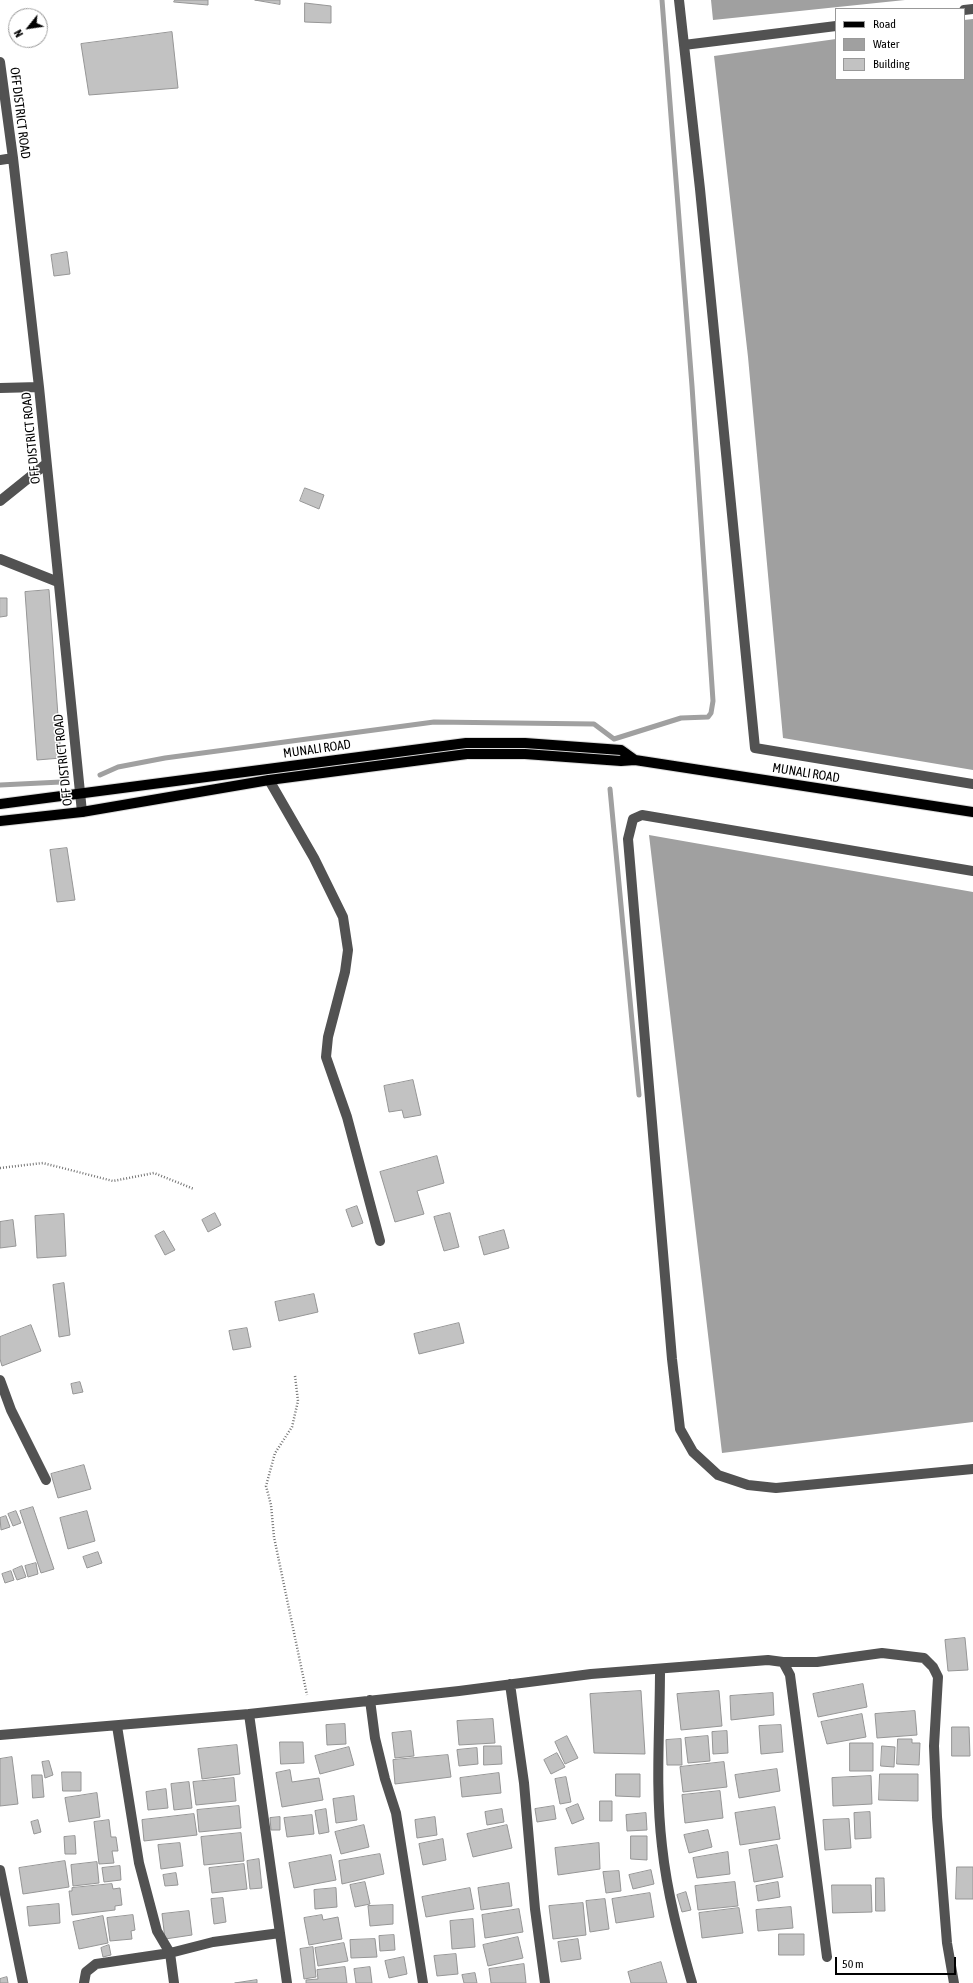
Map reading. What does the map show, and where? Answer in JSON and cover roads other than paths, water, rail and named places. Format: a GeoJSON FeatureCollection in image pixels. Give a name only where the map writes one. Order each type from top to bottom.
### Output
{"type":"FeatureCollection","features":[{"type":"Feature","properties":{"kind":"main road","name":"MUNALI ROAD"},"geometry":{"type":"LineString","coordinates":[[0,804],[79,795],[466,743],[525,743],[621,750],[635,760]]}},
{"type":"Feature","properties":{"kind":"main road","name":"MUNALI ROAD"},"geometry":{"type":"LineString","coordinates":[[0,821],[82,812],[269,780],[466,754],[525,754],[621,761],[635,760],[973,812]]}},
{"type":"Feature","properties":{"kind":"street"},"geometry":{"type":"LineString","coordinates":[[678,0],[702,205],[755,748],[973,784]]}},
{"type":"Feature","properties":{"kind":"street"},"geometry":{"type":"LineString","coordinates":[[684,45],[835,26]]}},
{"type":"Feature","properties":{"kind":"street","name":"OFF DISTRICT ROAD"},"geometry":{"type":"LineString","coordinates":[[0,62],[13,158],[39,387],[79,795],[82,812]]}},
{"type":"Feature","properties":{"kind":"street"},"geometry":{"type":"LineString","coordinates":[[0,160],[13,158]]}},
{"type":"Feature","properties":{"kind":"street"},"geometry":{"type":"LineString","coordinates":[[0,388],[39,387]]}},
{"type":"Feature","properties":{"kind":"street"},"geometry":{"type":"LineString","coordinates":[[0,501],[46,464]]}},
{"type":"Feature","properties":{"kind":"street"},"geometry":{"type":"LineString","coordinates":[[0,559],[58,582]]}},
{"type":"Feature","properties":{"kind":"street"},"geometry":{"type":"LineString","coordinates":[[269,780],[314,858],[343,917],[348,950],[346,972],[328,1037],[326,1057],[347,1117],[380,1241]]}},
{"type":"Feature","properties":{"kind":"street"},"geometry":{"type":"LineString","coordinates":[[973,871],[642,815],[633,819],[628,839],[670,1344],[680,1429],[693,1452],[718,1475],[748,1485],[776,1488],[973,1469]]}},
{"type":"Feature","properties":{"kind":"street"},"geometry":{"type":"LineString","coordinates":[[0,1380],[11,1410],[46,1480]]}},
{"type":"Feature","properties":{"kind":"street"},"geometry":{"type":"LineString","coordinates":[[0,1735],[249,1714],[591,1674],[768,1660],[783,1662],[817,1662],[882,1653],[924,1658],[933,1667],[938,1677],[934,1746],[937,1817],[947,1943],[954,1983]]}},
{"type":"Feature","properties":{"kind":"street"},"geometry":{"type":"LineString","coordinates":[[783,1662],[790,1675],[827,1958]]}},
{"type":"Feature","properties":{"kind":"street"},"geometry":{"type":"LineString","coordinates":[[660,1669],[658,1771],[662,1846],[674,1920],[692,1983]]}},
{"type":"Feature","properties":{"kind":"street"},"geometry":{"type":"LineString","coordinates":[[510,1684],[524,1783],[535,1910],[545,1983]]}},
{"type":"Feature","properties":{"kind":"street"},"geometry":{"type":"LineString","coordinates":[[370,1700],[375,1738],[385,1779],[396,1813],[423,1983]]}},
{"type":"Feature","properties":{"kind":"street"},"geometry":{"type":"LineString","coordinates":[[249,1714],[287,1983]]}},
{"type":"Feature","properties":{"kind":"street"},"geometry":{"type":"LineString","coordinates":[[117,1726],[139,1863],[158,1931],[170,1953],[174,1983]]}},
{"type":"Feature","properties":{"kind":"street"},"geometry":{"type":"LineString","coordinates":[[0,1870],[23,1983]]}},
{"type":"Feature","properties":{"kind":"street"},"geometry":{"type":"LineString","coordinates":[[84,1983],[86,1972],[96,1964],[170,1953],[213,1942],[280,1933]]}},
{"type":"Feature","properties":{"kind":"water"},"geometry":{"type":"Polygon","coordinates":[[[711,0],[905,0],[713,20],[711,0]]]}},
{"type":"Feature","properties":{"kind":"water"},"geometry":{"type":"Polygon","coordinates":[[[973,19],[973,770],[783,738],[748,357],[714,56],[835,39],[835,80],[965,80],[965,20],[973,19]]]}},
{"type":"Feature","properties":{"kind":"water"},"geometry":{"type":"Polygon","coordinates":[[[649,835],[973,892],[973,1422],[722,1453],[649,835]]]}},
{"type":"Feature","properties":{"kind":"waterway"},"geometry":{"type":"LineString","coordinates":[[100,775],[118,767],[165,758],[434,722],[594,724],[614,739],[681,718],[708,717],[711,713],[713,701],[692,386],[662,0]]}},
{"type":"Feature","properties":{"kind":"waterway"},"geometry":{"type":"LineString","coordinates":[[0,785],[61,782]]}},
{"type":"Feature","properties":{"kind":"waterway"},"geometry":{"type":"LineString","coordinates":[[610,789],[639,1095]]}}]}
